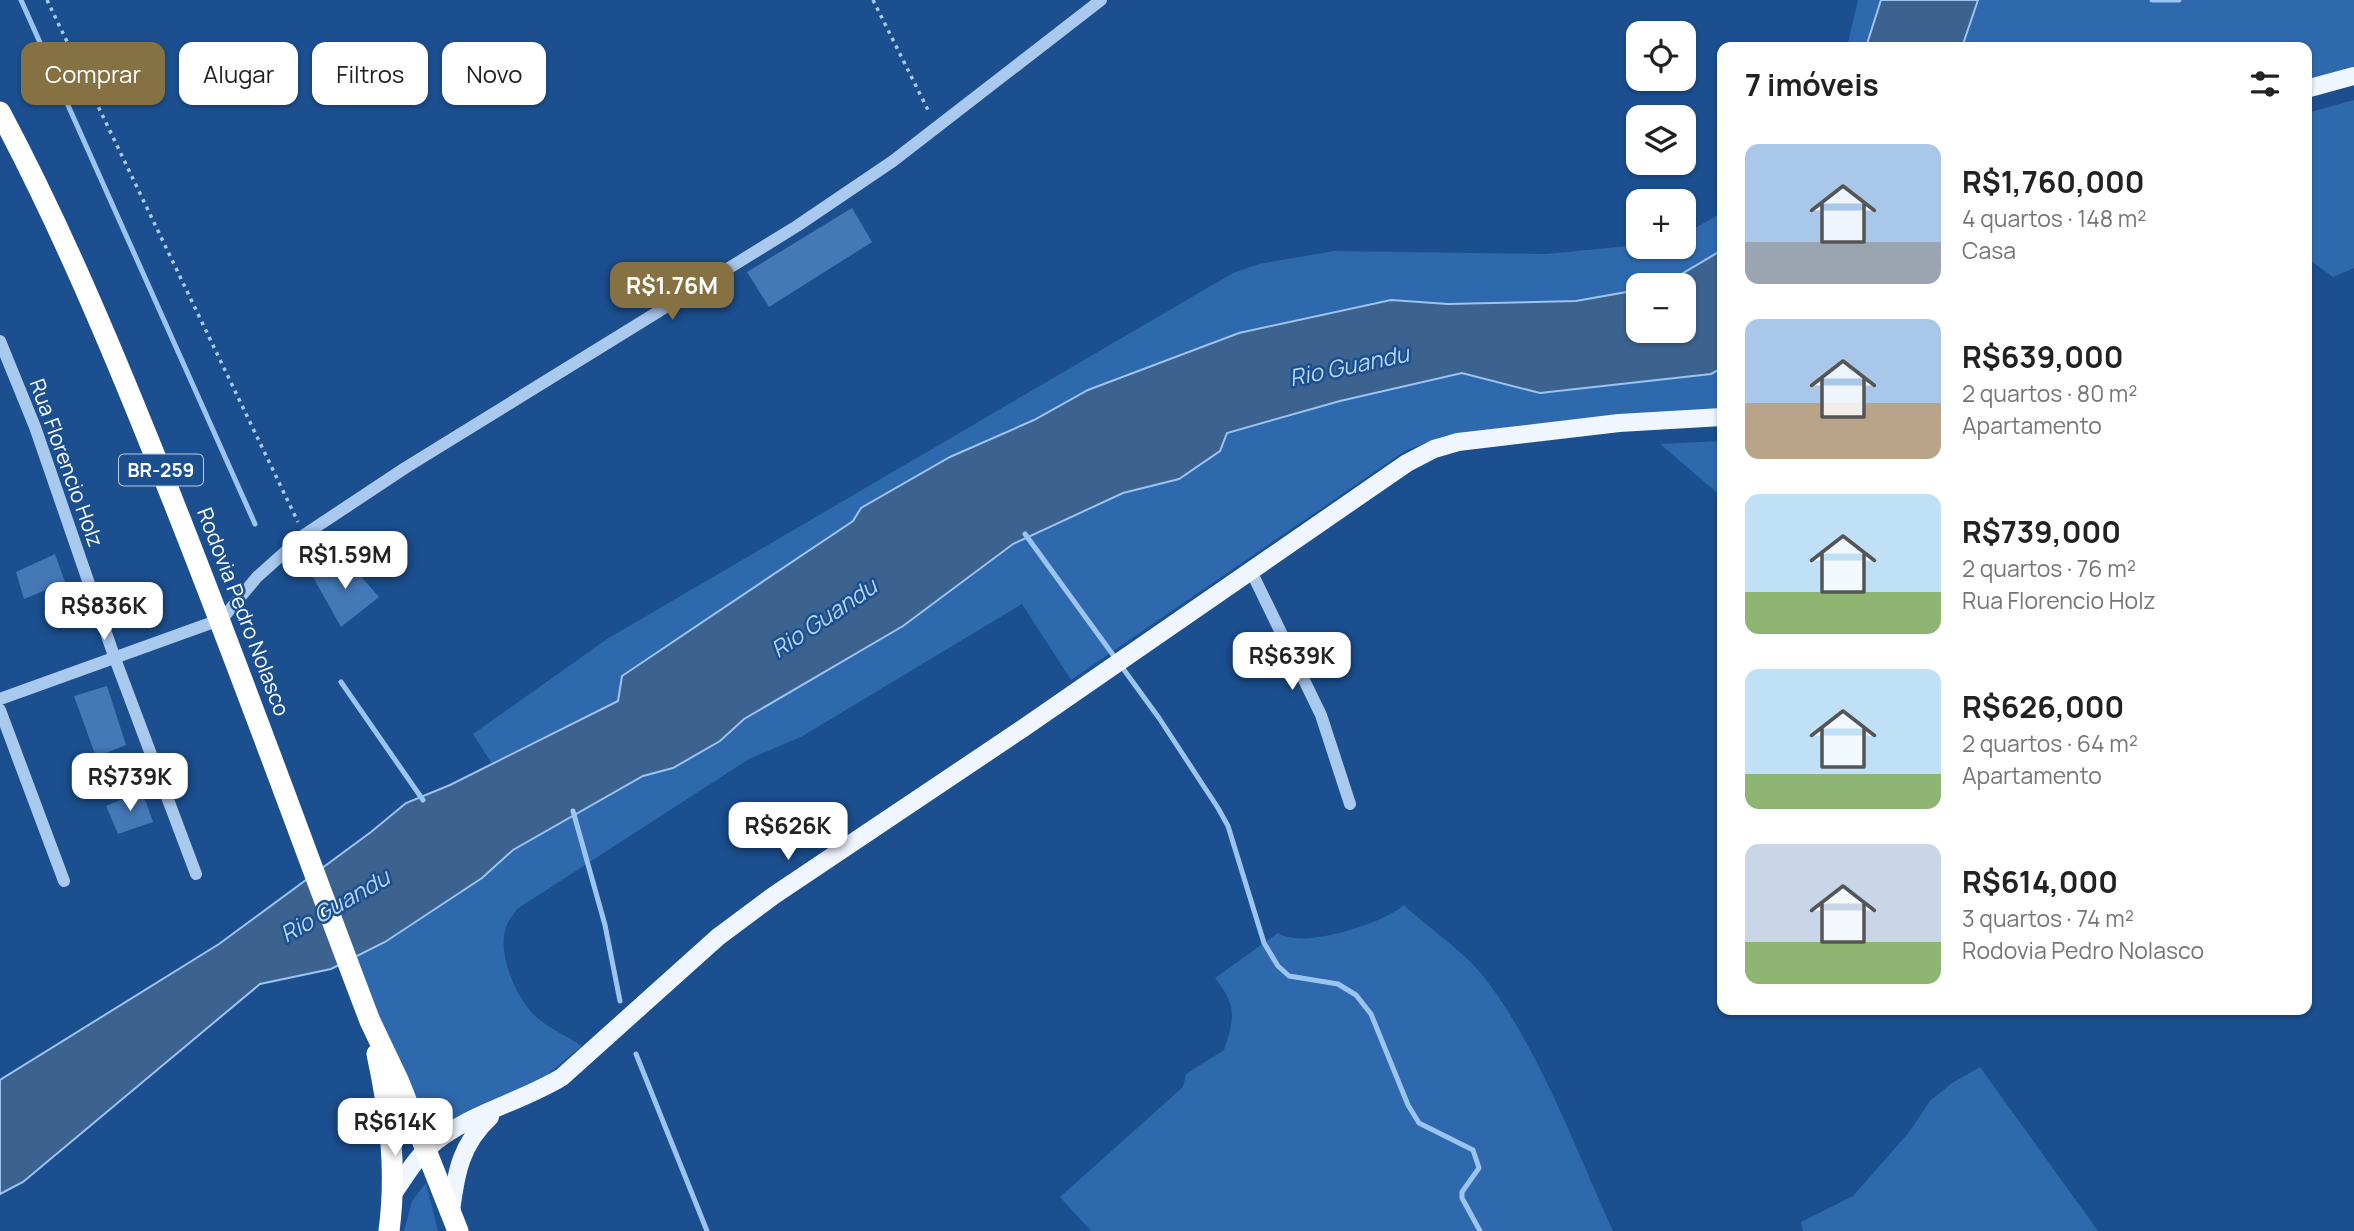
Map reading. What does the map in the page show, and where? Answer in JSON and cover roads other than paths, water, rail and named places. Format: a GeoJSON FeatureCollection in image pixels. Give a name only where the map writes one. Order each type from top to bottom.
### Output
{"type":"FeatureCollection","features":[{"type":"Feature","properties":{"kind":"highway","name":"Rodovia Pedro Nolasco"},"geometry":{"type":"LineString","coordinates":[[0,113],[47,203],[130,393],[222,620],[368,1016],[427,1148],[454,1221]]}},
{"type":"Feature","properties":{"kind":"highway","name":"Rodovia Pedro Nolasco"},"geometry":{"type":"LineString","coordinates":[[368,1016],[390,1116],[395,1191],[389,1231]]}},
{"type":"Feature","properties":{"kind":"main road"},"geometry":{"type":"LineString","coordinates":[[2312,87],[2354,76]]}},
{"type":"Feature","properties":{"kind":"main road"},"geometry":{"type":"LineString","coordinates":[[395,1191],[427,1148],[468,1123],[540,1091],[578,1065],[718,937],[773,896],[1022,729],[1109,666],[1387,476],[1434,449],[1458,442],[1619,423],[1717,417]]}},
{"type":"Feature","properties":{"kind":"main road"},"geometry":{"type":"LineString","coordinates":[[454,1221],[456,1171],[462,1152],[478,1128],[501,1108]]}},
{"type":"Feature","properties":{"kind":"street"},"geometry":{"type":"LineString","coordinates":[[0,699],[114,656],[222,620],[257,577],[304,535],[405,468],[797,226],[937,128],[1101,0]]}},
{"type":"Feature","properties":{"kind":"street","name":"Rua Florencio Holz"},"geometry":{"type":"LineString","coordinates":[[0,341],[35,427],[114,656],[197,874]]}},
{"type":"Feature","properties":{"kind":"street"},"geometry":{"type":"LineString","coordinates":[[1251,571],[1321,716],[1350,804]]}},
{"type":"Feature","properties":{"kind":"street"},"geometry":{"type":"LineString","coordinates":[[0,710],[64,881]]}},
{"type":"Feature","properties":{"kind":"water"},"geometry":{"type":"Polygon","coordinates":[[[1881,0],[1978,0],[1964,42],[1868,42],[1881,0]]]}},
{"type":"Feature","properties":{"kind":"water","name":"Rio Guandu"},"geometry":{"type":"Polygon","coordinates":[[[1717,253],[1717,371],[1711,374],[1540,393],[1462,373],[1340,401],[1227,433],[1220,451],[1179,479],[1123,493],[1013,544],[903,626],[744,719],[720,741],[673,768],[643,776],[513,850],[482,878],[385,942],[331,969],[260,984],[23,1182],[0,1194],[0,1080],[219,944],[406,803],[450,785],[618,701],[622,676],[853,521],[861,508],[950,457],[1034,420],[1088,390],[1239,333],[1391,300],[1448,304],[1576,301],[1626,292],[1626,343],[1696,343],[1696,273],[1683,273],[1717,253]]]}},
{"type":"Feature","properties":{"kind":"waterway"},"geometry":{"type":"LineString","coordinates":[[21,0],[255,524]]}},
{"type":"Feature","properties":{"kind":"waterway"},"geometry":{"type":"LineString","coordinates":[[2152,0],[2179,0]]}},
{"type":"Feature","properties":{"kind":"waterway"},"geometry":{"type":"LineString","coordinates":[[1025,534],[1159,718],[1218,808],[1228,826],[1264,943],[1278,966],[1289,976],[1338,984],[1356,995],[1371,1014],[1408,1105],[1419,1123],[1473,1150],[1479,1168],[1462,1192],[1462,1198],[1480,1231]]}},
{"type":"Feature","properties":{"kind":"waterway"},"geometry":{"type":"LineString","coordinates":[[341,682],[423,800]]}},
{"type":"Feature","properties":{"kind":"waterway"},"geometry":{"type":"LineString","coordinates":[[573,811],[605,925],[620,1001]]}},
{"type":"Feature","properties":{"kind":"waterway"},"geometry":{"type":"LineString","coordinates":[[636,1054],[707,1231]]}}]}
